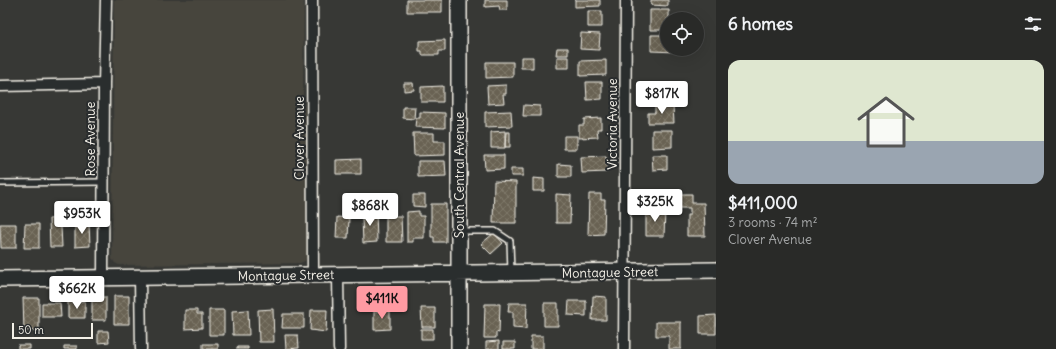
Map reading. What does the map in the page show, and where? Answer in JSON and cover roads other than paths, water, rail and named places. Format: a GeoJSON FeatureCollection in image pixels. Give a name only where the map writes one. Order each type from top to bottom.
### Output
{"type":"FeatureCollection","features":[{"type":"Feature","properties":{"kind":"street","name":"Rose Avenue"},"geometry":{"type":"LineString","coordinates":[[102,278],[106,0]]}},
{"type":"Feature","properties":{"kind":"street","name":"Clover Avenue"},"geometry":{"type":"LineString","coordinates":[[312,0],[313,275]]}},
{"type":"Feature","properties":{"kind":"street","name":"South Central Avenue"},"geometry":{"type":"LineString","coordinates":[[459,349],[460,0]]}},
{"type":"Feature","properties":{"kind":"street","name":"Victoria Avenue"},"geometry":{"type":"LineString","coordinates":[[624,349],[626,0]]}},
{"type":"Feature","properties":{"kind":"street"},"geometry":{"type":"LineString","coordinates":[[0,86],[104,84]]}},
{"type":"Feature","properties":{"kind":"street","name":"Montague Street"},"geometry":{"type":"LineString","coordinates":[[0,279],[716,270]]}},
{"type":"Feature","properties":{"kind":"street"},"geometry":{"type":"LineString","coordinates":[[338,275],[339,349]]}},
{"type":"Feature","properties":{"kind":"street"},"geometry":{"type":"LineString","coordinates":[[140,277],[141,349]]}},
{"type":"Feature","properties":{"kind":"lane"},"geometry":{"type":"LineString","coordinates":[[0,183],[103,182]]}},
{"type":"Feature","properties":{"kind":"lane"},"geometry":{"type":"LineString","coordinates":[[459,231],[495,231],[510,241],[511,273]]}}]}
